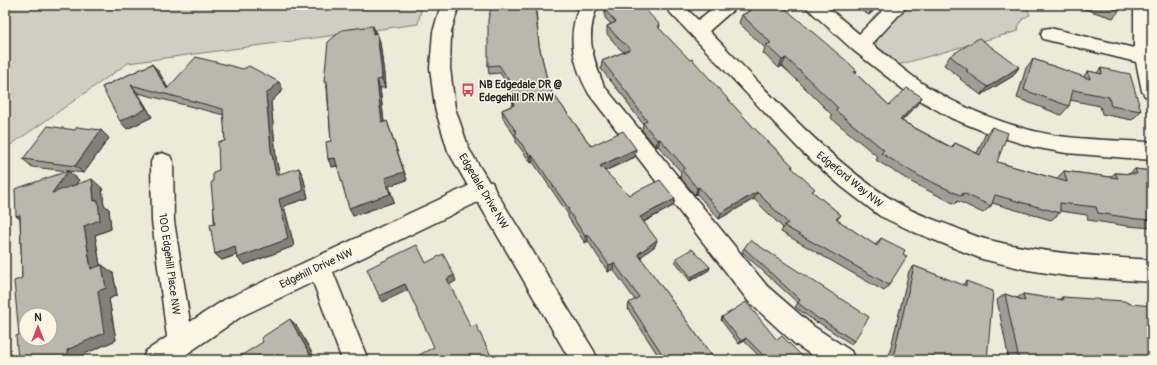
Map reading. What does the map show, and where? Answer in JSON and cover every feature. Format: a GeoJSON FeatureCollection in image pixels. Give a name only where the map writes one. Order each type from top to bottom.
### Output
{"type":"FeatureCollection","features":[{"type":"Feature","properties":{"kind":"street","name":"Edgedale Drive NW"},"geometry":{"type":"LineString","coordinates":[[450,5],[442,32],[440,68],[445,108],[460,151],[585,360]]}},
{"type":"Feature","properties":{"kind":"street"},"geometry":{"type":"LineString","coordinates":[[589,5],[582,26],[582,42],[585,62],[596,89],[758,294],[804,335],[842,360]]}},
{"type":"Feature","properties":{"kind":"street","name":"Edgeford Way NW"},"geometry":{"type":"LineString","coordinates":[[672,5],[808,144],[850,181],[888,209],[922,225],[982,249],[1028,259],[1067,265],[1152,271]]}},
{"type":"Feature","properties":{"kind":"street"},"geometry":{"type":"LineString","coordinates":[[697,31],[728,5]]}},
{"type":"Feature","properties":{"kind":"street"},"geometry":{"type":"LineString","coordinates":[[814,5],[860,45],[916,89],[958,112],[996,127],[1033,138],[1066,145],[1152,151]]}},
{"type":"Feature","properties":{"kind":"street"},"geometry":{"type":"LineString","coordinates":[[860,45],[899,5]]}},
{"type":"Feature","properties":{"kind":"street"},"geometry":{"type":"LineString","coordinates":[[1143,5],[1144,57],[1152,91]]}},
{"type":"Feature","properties":{"kind":"street"},"geometry":{"type":"LineString","coordinates":[[1050,34],[1144,57]]}},
{"type":"Feature","properties":{"kind":"street","name":"100 Edgehill Place NW"},"geometry":{"type":"LineString","coordinates":[[162,162],[162,221],[180,342]]}},
{"type":"Feature","properties":{"kind":"street","name":"Edgehill Drive NW"},"geometry":{"type":"LineString","coordinates":[[155,360],[233,308],[484,189]]}},
{"type":"Feature","properties":{"kind":"street"},"geometry":{"type":"LineString","coordinates":[[318,267],[355,360]]}},
{"type":"Feature","properties":{"kind":"shaded area"},"geometry":{"type":"Polygon","coordinates":[[[5,5],[422,5],[418,24],[128,63],[5,149],[5,5]]]}},
{"type":"Feature","properties":{"kind":"shaded area"},"geometry":{"type":"Polygon","coordinates":[[[908,5],[1026,5],[1030,15],[1021,21],[1018,31],[898,65],[880,54],[875,46],[878,38],[908,5]]]}},
{"type":"Feature","properties":{"kind":"building"},"geometry":{"type":"Polygon","coordinates":[[[492,5],[535,5],[539,45],[549,88],[591,146],[623,131],[636,149],[600,166],[629,195],[660,180],[675,199],[640,217],[657,240],[638,254],[715,360],[666,360],[629,303],[639,297],[614,263],[609,265],[588,234],[585,236],[568,210],[569,209],[532,155],[530,156],[515,134],[517,133],[502,110],[514,105],[510,82],[499,65],[488,66],[488,19],[492,5]]]}},
{"type":"Feature","properties":{"kind":"building"},"geometry":{"type":"Polygon","coordinates":[[[618,5],[641,5],[660,25],[657,26],[690,60],[692,59],[754,128],[793,166],[791,167],[815,189],[812,191],[841,215],[836,219],[877,246],[881,238],[905,250],[903,254],[907,256],[889,285],[784,226],[788,223],[757,192],[721,213],[682,170],[685,168],[660,139],[657,140],[643,123],[647,121],[602,61],[631,49],[607,26],[616,22],[605,10],[618,5]]]}},
{"type":"Feature","properties":{"kind":"building"},"geometry":{"type":"Polygon","coordinates":[[[755,5],[781,5],[850,64],[857,71],[854,72],[889,105],[907,88],[922,97],[900,120],[952,148],[955,143],[980,155],[992,127],[1008,133],[997,162],[1067,182],[1064,171],[1118,178],[1115,173],[1137,174],[1135,169],[1152,171],[1152,220],[1098,213],[1096,207],[1060,203],[1060,213],[995,195],[991,206],[963,193],[962,196],[919,176],[881,153],[884,150],[835,110],[838,108],[801,72],[786,58],[782,60],[766,45],[771,43],[742,15],[752,10],[749,7],[755,5]]]}},
{"type":"Feature","properties":{"kind":"building"},"geometry":{"type":"Polygon","coordinates":[[[861,5],[877,5],[871,10],[861,5]]]}},
{"type":"Feature","properties":{"kind":"building"},"geometry":{"type":"Polygon","coordinates":[[[1106,5],[1121,5],[1120,10],[1106,5]]]}},
{"type":"Feature","properties":{"kind":"building"},"geometry":{"type":"Polygon","coordinates":[[[373,26],[373,34],[377,33],[381,66],[382,79],[377,80],[382,123],[387,121],[404,172],[385,178],[390,194],[349,208],[335,158],[328,159],[326,142],[331,141],[327,81],[324,81],[328,42],[342,30],[373,26]]]}},
{"type":"Feature","properties":{"kind":"building"},"geometry":{"type":"Polygon","coordinates":[[[979,38],[1019,67],[988,87],[966,71],[968,70],[950,56],[979,38]]]}},
{"type":"Feature","properties":{"kind":"building"},"geometry":{"type":"Polygon","coordinates":[[[196,57],[243,69],[249,66],[279,82],[266,94],[271,150],[276,175],[299,168],[303,191],[279,199],[288,239],[237,258],[235,246],[215,254],[210,225],[215,224],[211,183],[213,182],[213,172],[219,170],[218,142],[225,141],[223,109],[131,85],[146,109],[120,121],[102,87],[152,64],[167,89],[196,57]]]}},
{"type":"Feature","properties":{"kind":"building"},"geometry":{"type":"Polygon","coordinates":[[[1033,59],[1090,79],[1088,71],[1102,74],[1101,68],[1130,74],[1141,111],[1111,106],[1109,97],[1073,90],[1069,106],[1024,90],[1033,59]]]}},
{"type":"Feature","properties":{"kind":"building"},"geometry":{"type":"Polygon","coordinates":[[[48,126],[75,130],[77,127],[101,130],[75,166],[23,159],[48,126]]]}},
{"type":"Feature","properties":{"kind":"building"},"geometry":{"type":"Polygon","coordinates":[[[68,171],[52,193],[92,179],[94,201],[98,200],[100,220],[84,226],[91,269],[102,265],[106,288],[98,291],[104,333],[67,350],[68,360],[18,360],[16,336],[18,335],[18,347],[58,347],[58,307],[18,307],[18,324],[14,281],[22,278],[20,215],[16,216],[15,189],[68,171]]]}},
{"type":"Feature","properties":{"kind":"building"},"geometry":{"type":"Polygon","coordinates":[[[750,240],[869,317],[854,341],[821,319],[820,320],[798,303],[800,300],[744,248],[750,240]]]}},
{"type":"Feature","properties":{"kind":"building"},"geometry":{"type":"Polygon","coordinates":[[[417,245],[426,263],[443,254],[454,275],[447,279],[471,327],[476,325],[493,360],[410,360],[434,347],[405,284],[379,296],[367,269],[417,245]]]}},
{"type":"Feature","properties":{"kind":"building"},"geometry":{"type":"Polygon","coordinates":[[[692,249],[710,267],[691,277],[676,258],[692,249]]]}},
{"type":"Feature","properties":{"kind":"building"},"geometry":{"type":"Polygon","coordinates":[[[914,266],[966,286],[966,281],[993,291],[987,360],[901,360],[893,357],[914,266]]]}},
{"type":"Feature","properties":{"kind":"building"},"geometry":{"type":"Polygon","coordinates":[[[1005,294],[1025,301],[1023,294],[1063,300],[1062,297],[1124,301],[1131,304],[1152,306],[1152,360],[1019,360],[1005,294]]]}},
{"type":"Feature","properties":{"kind":"building"},"geometry":{"type":"Polygon","coordinates":[[[746,302],[777,340],[782,336],[804,358],[802,360],[768,360],[746,338],[741,341],[722,317],[746,302]]]}},
{"type":"Feature","properties":{"kind":"building"},"geometry":{"type":"Polygon","coordinates":[[[290,319],[313,360],[234,360],[263,342],[261,338],[290,319]]]}},
{"type":"Feature","properties":{"kind":"place","name":"NB Edgedale DR @ Edegehill DR NW"},"geometry":{"type":"Point","coordinates":[468,90]}}]}
